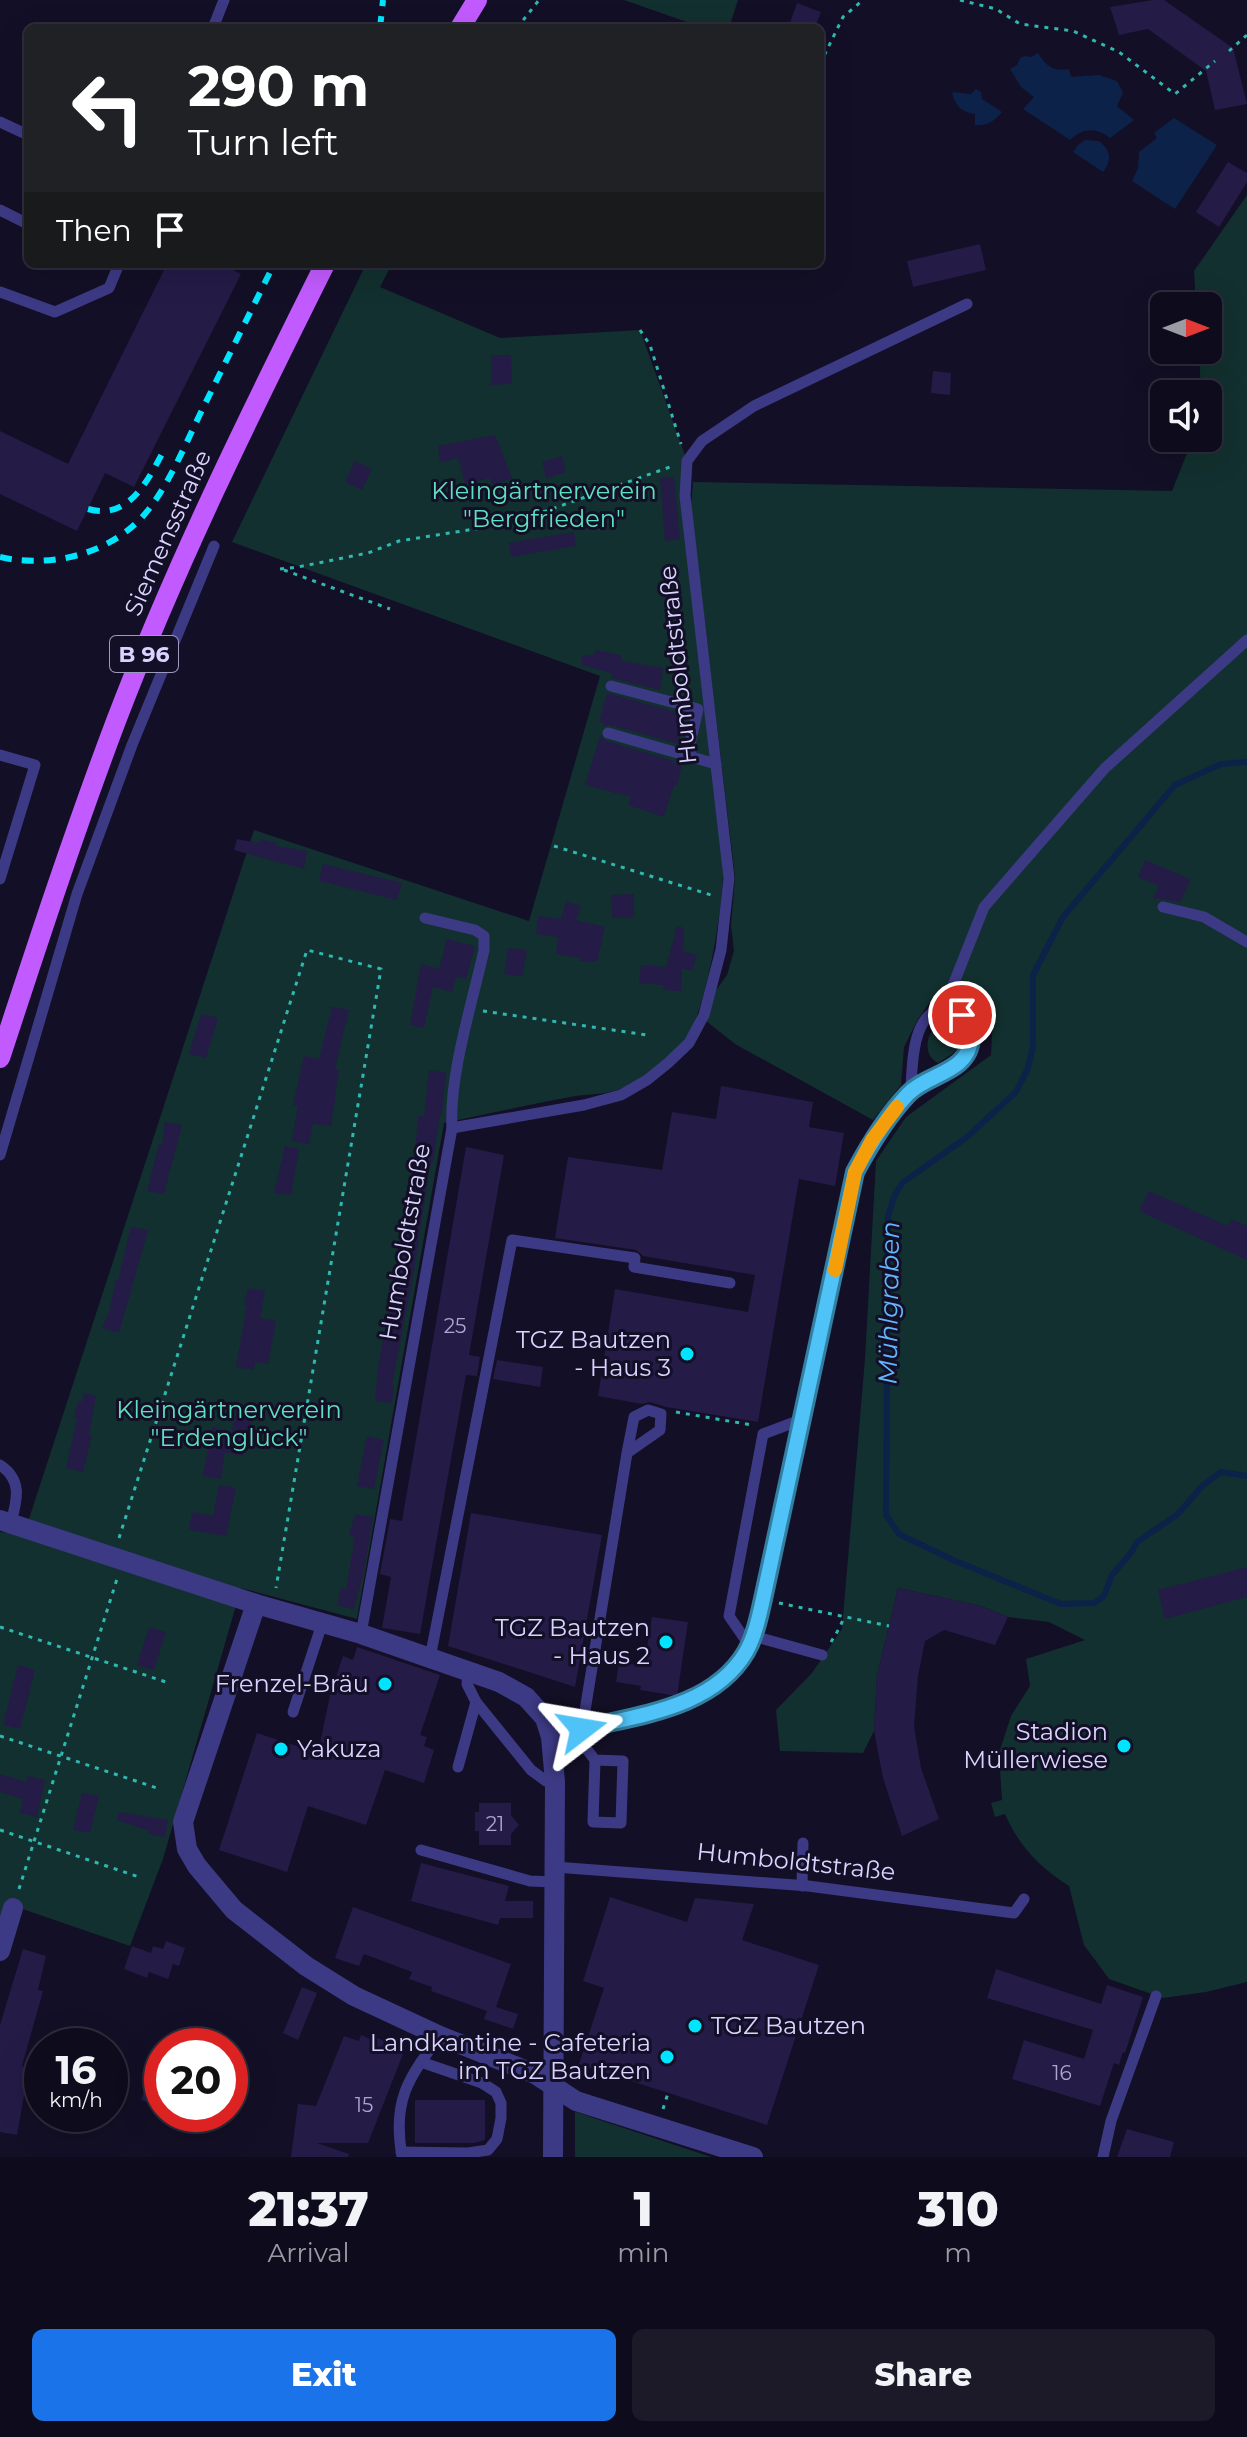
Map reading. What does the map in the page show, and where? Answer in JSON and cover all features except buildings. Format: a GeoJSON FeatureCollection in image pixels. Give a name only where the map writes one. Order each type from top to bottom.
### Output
{"type":"FeatureCollection","features":[{"type":"Feature","properties":{"kind":"main road"},"geometry":{"type":"LineString","coordinates":[[462,24],[477,0]]}},
{"type":"Feature","properties":{"kind":"main road","name":"Siemensstraße"},"geometry":{"type":"LineString","coordinates":[[0,1058],[117,719],[197,527],[323,268]]}},
{"type":"Feature","properties":{"kind":"street"},"geometry":{"type":"LineString","coordinates":[[6,1521],[264,1607],[361,1634],[499,1682],[526,1697],[545,1718],[551,1737],[555,1782],[553,2157]]}},
{"type":"Feature","properties":{"kind":"street"},"geometry":{"type":"LineString","coordinates":[[264,1607],[183,1822],[187,1849],[197,1866],[234,1910],[306,1966],[354,1996],[440,2036],[535,2074],[576,2101],[753,2157]]}},
{"type":"Feature","properties":{"kind":"street"},"geometry":{"type":"LineString","coordinates":[[0,1951],[13,1908]]}},
{"type":"Feature","properties":{"kind":"lane"},"geometry":{"type":"LineString","coordinates":[[215,24],[224,0]]}},
{"type":"Feature","properties":{"kind":"lane"},"geometry":{"type":"LineString","coordinates":[[0,122],[24,133]]}},
{"type":"Feature","properties":{"kind":"lane"},"geometry":{"type":"LineString","coordinates":[[0,210],[24,222]]}},
{"type":"Feature","properties":{"kind":"lane"},"geometry":{"type":"LineString","coordinates":[[1,294],[55,312],[109,288],[114,268]]}},
{"type":"Feature","properties":{"kind":"lane"},"geometry":{"type":"LineString","coordinates":[[687,461],[702,441],[754,406],[967,304]]}},
{"type":"Feature","properties":{"kind":"lane","name":"Humboldtstraße"},"geometry":{"type":"LineString","coordinates":[[361,1634],[452,1128],[584,1105],[621,1095],[647,1080],[689,1043],[704,1015],[721,950],[729,878],[685,496],[687,461]]}},
{"type":"Feature","properties":{"kind":"lane"},"geometry":{"type":"LineString","coordinates":[[0,1155],[77,894],[132,745],[214,546]]}},
{"type":"Feature","properties":{"kind":"lane"},"geometry":{"type":"LineString","coordinates":[[944,1008],[984,907],[1105,768],[1247,640]]}},
{"type":"Feature","properties":{"kind":"lane"},"geometry":{"type":"LineString","coordinates":[[611,686],[698,709],[690,744],[691,755]]}},
{"type":"Feature","properties":{"kind":"lane"},"geometry":{"type":"LineString","coordinates":[[608,733],[716,764]]}},
{"type":"Feature","properties":{"kind":"lane"},"geometry":{"type":"LineString","coordinates":[[0,755],[35,765],[0,879]]}},
{"type":"Feature","properties":{"kind":"lane"},"geometry":{"type":"LineString","coordinates":[[1163,907],[1204,917],[1247,942]]}},
{"type":"Feature","properties":{"kind":"lane"},"geometry":{"type":"LineString","coordinates":[[425,918],[475,930],[484,936],[484,950],[451,1107],[452,1128]]}},
{"type":"Feature","properties":{"kind":"lane"},"geometry":{"type":"LineString","coordinates":[[551,1737],[681,1704],[706,1692],[726,1676],[746,1653],[763,1599],[855,1172],[872,1140],[911,1090],[956,1066],[965,1056],[970,1042],[968,1022],[954,1010],[944,1008],[936,1011],[926,1018],[920,1029],[913,1056],[911,1090]]}},
{"type":"Feature","properties":{"kind":"lane"},"geometry":{"type":"LineString","coordinates":[[430,1658],[512,1240],[635,1258],[634,1267],[730,1283]]}},
{"type":"Feature","properties":{"kind":"lane"},"geometry":{"type":"LineString","coordinates":[[595,1760],[623,1761],[621,1823],[593,1822],[595,1760],[585,1747],[582,1729],[627,1453],[634,1417],[648,1410],[661,1414],[660,1430],[627,1453]]}},
{"type":"Feature","properties":{"kind":"lane"},"geometry":{"type":"LineString","coordinates":[[803,1419],[763,1434],[729,1616],[751,1640],[822,1655]]}},
{"type":"Feature","properties":{"kind":"lane"},"geometry":{"type":"LineString","coordinates":[[0,1465],[10,1472],[16,1483],[16,1505],[6,1521]]}},
{"type":"Feature","properties":{"kind":"lane"},"geometry":{"type":"LineString","coordinates":[[293,1712],[322,1624]]}},
{"type":"Feature","properties":{"kind":"lane"},"geometry":{"type":"LineString","coordinates":[[468,1672],[467,1684],[476,1702],[531,1770],[546,1781],[555,1782]]}},
{"type":"Feature","properties":{"kind":"lane"},"geometry":{"type":"LineString","coordinates":[[458,1767],[476,1702]]}},
{"type":"Feature","properties":{"kind":"lane"},"geometry":{"type":"LineString","coordinates":[[802,1886],[803,1843]]}},
{"type":"Feature","properties":{"kind":"lane","name":"Humboldtstraße"},"geometry":{"type":"LineString","coordinates":[[421,1850],[530,1881],[555,1874],[802,1886],[1014,1913],[1024,1899]]}},
{"type":"Feature","properties":{"kind":"lane"},"geometry":{"type":"LineString","coordinates":[[1103,2157],[1111,2121],[1156,1996]]}},
{"type":"Feature","properties":{"kind":"lane"},"geometry":{"type":"LineString","coordinates":[[421,2062],[482,2083],[496,2092],[501,2103],[501,2118],[497,2139],[488,2150],[402,2154],[398,2117],[402,2098],[421,2062],[440,2036]]}},
{"type":"Feature","properties":{"kind":"path"},"geometry":{"type":"LineString","coordinates":[[520,24],[539,0]]}},
{"type":"Feature","properties":{"kind":"path"},"geometry":{"type":"LineString","coordinates":[[824,56],[843,17],[863,0]]}},
{"type":"Feature","properties":{"kind":"path"},"geometry":{"type":"LineString","coordinates":[[960,0],[996,9],[1020,24],[1073,31],[1119,52],[1175,94],[1215,61]]}},
{"type":"Feature","properties":{"kind":"path"},"geometry":{"type":"LineString","coordinates":[[1229,51],[1247,35]]}},
{"type":"Feature","properties":{"kind":"path"},"geometry":{"type":"LineString","coordinates":[[390,609],[280,569],[368,553],[399,541],[481,528],[546,511],[687,461],[650,345],[640,330]]}},
{"type":"Feature","properties":{"kind":"path"},"geometry":{"type":"LineString","coordinates":[[554,846],[727,899]]}},
{"type":"Feature","properties":{"kind":"path"},"geometry":{"type":"LineString","coordinates":[[13,1908],[307,950],[381,969],[264,1607]]}},
{"type":"Feature","properties":{"kind":"path"},"geometry":{"type":"LineString","coordinates":[[471,1009],[647,1035]]}},
{"type":"Feature","properties":{"kind":"path"},"geometry":{"type":"LineString","coordinates":[[661,1414],[675,1412],[760,1426]]}},
{"type":"Feature","properties":{"kind":"path"},"geometry":{"type":"LineString","coordinates":[[763,1599],[889,1626]]}},
{"type":"Feature","properties":{"kind":"path"},"geometry":{"type":"LineString","coordinates":[[822,1655],[844,1616]]}},
{"type":"Feature","properties":{"kind":"path"},"geometry":{"type":"LineString","coordinates":[[0,1627],[169,1683]]}},
{"type":"Feature","properties":{"kind":"path"},"geometry":{"type":"LineString","coordinates":[[0,1736],[160,1789]]}},
{"type":"Feature","properties":{"kind":"path"},"geometry":{"type":"LineString","coordinates":[[0,1830],[142,1878]]}},
{"type":"Feature","properties":{"kind":"green space"},"geometry":{"type":"Polygon","coordinates":[[[624,0],[738,0],[730,24],[693,24],[624,0]]]}},
{"type":"Feature","properties":{"kind":"green space"},"geometry":{"type":"Polygon","coordinates":[[[1247,195],[1247,1982],[1163,1998],[1109,1979],[1084,1945],[1069,1886],[1031,1855],[1005,1814],[995,1817],[991,1803],[1002,1800],[999,1753],[1011,1716],[1030,1686],[1026,1659],[1085,1640],[1049,1622],[1008,1617],[981,1606],[898,1588],[877,1676],[874,1731],[863,1753],[780,1751],[776,1710],[812,1673],[842,1629],[865,1359],[876,1161],[906,1117],[991,1055],[993,1016],[938,991],[918,1019],[904,1047],[901,1085],[873,1120],[735,1044],[706,1021],[714,993],[727,975],[734,951],[731,926],[735,877],[691,506],[693,482],[1172,491],[1187,452],[1222,452],[1222,380],[1200,380],[1200,364],[1222,364],[1222,292],[1195,292],[1194,271],[1247,195]]]}},
{"type":"Feature","properties":{"kind":"green space","name":"Kleingärtnerverein \"Erdenglück\""},"geometry":{"type":"Polygon","coordinates":[[[364,268],[390,268],[380,287],[500,338],[640,330],[687,461],[723,873],[720,911],[707,983],[694,1025],[681,1045],[635,1082],[612,1092],[570,1097],[444,1123],[357,1619],[241,1588],[163,1859],[130,1946],[8,1904],[0,1922],[0,1532],[24,1534],[254,830],[529,921],[600,676],[232,542],[364,268]]]}},
{"type":"Feature","properties":{"kind":"green space"},"geometry":{"type":"Polygon","coordinates":[[[944,1021],[958,1028],[961,1043],[955,1052],[938,1063],[929,1053],[928,1041],[933,1029],[944,1021]]]}},
{"type":"Feature","properties":{"kind":"green space"},"geometry":{"type":"Polygon","coordinates":[[[576,2112],[711,2157],[575,2157],[576,2112]]]}},
{"type":"Feature","properties":{"kind":"water"},"geometry":{"type":"Polygon","coordinates":[[[1038,53],[1050,67],[1069,69],[1071,77],[1099,75],[1117,81],[1123,93],[1117,106],[1134,120],[1110,138],[1090,130],[1070,140],[1023,109],[1034,97],[1021,87],[1010,69],[1017,65],[1020,58],[1038,53]]]}},
{"type":"Feature","properties":{"kind":"water"},"geometry":{"type":"Polygon","coordinates":[[[976,89],[981,92],[982,99],[1002,112],[983,125],[975,125],[975,114],[959,108],[952,92],[971,94],[976,89]]]}},
{"type":"Feature","properties":{"kind":"water"},"geometry":{"type":"Polygon","coordinates":[[[1174,118],[1217,145],[1175,209],[1132,181],[1138,168],[1139,152],[1157,138],[1154,133],[1174,118]]]}},
{"type":"Feature","properties":{"kind":"water"},"geometry":{"type":"Polygon","coordinates":[[[1085,140],[1099,141],[1106,148],[1109,159],[1103,172],[1073,152],[1085,140]]]}},
{"type":"Feature","properties":{"kind":"waterway","name":"Mühlgraben"},"geometry":{"type":"LineString","coordinates":[[1247,762],[1221,764],[1175,785],[1063,917],[1033,975],[1033,1046],[1028,1068],[1016,1092],[967,1137],[902,1183],[894,1197],[888,1216],[886,1515],[899,1534],[953,1560],[1061,1604],[1094,1603],[1104,1596],[1112,1575],[1137,1542],[1178,1514],[1202,1486],[1221,1472],[1247,1476]]}},
{"type":"Feature","properties":{"kind":"railway"},"geometry":{"type":"LineString","coordinates":[[380,24],[383,0]]}},
{"type":"Feature","properties":{"kind":"railway"},"geometry":{"type":"LineString","coordinates":[[0,557],[41,561],[82,554],[119,537],[135,524],[149,509],[172,472],[272,268]]}},
{"type":"Feature","properties":{"kind":"railway"},"geometry":{"type":"LineString","coordinates":[[88,509],[102,511],[126,504],[144,485],[164,450]]}},
{"type":"Feature","properties":{"kind":"slow traffic"},"geometry":{"type":"LineString","coordinates":[[835,1270],[855,1172],[872,1140],[897,1107]]}},
{"type":"Feature","properties":{"kind":"place","name":"TGZ Bautzen - Haus 3"},"geometry":{"type":"Point","coordinates":[687,1354]}},
{"type":"Feature","properties":{"kind":"place","name":"TGZ Bautzen - Haus 2"},"geometry":{"type":"Point","coordinates":[666,1642]}},
{"type":"Feature","properties":{"kind":"place","name":"Frenzel-Bräu"},"geometry":{"type":"Point","coordinates":[385,1684]}},
{"type":"Feature","properties":{"kind":"place","name":"Stadion Müllerwiese"},"geometry":{"type":"Point","coordinates":[1124,1746]}},
{"type":"Feature","properties":{"kind":"place","name":"Yakuza"},"geometry":{"type":"Point","coordinates":[281,1749]}},
{"type":"Feature","properties":{"kind":"place","name":"TGZ Bautzen"},"geometry":{"type":"Point","coordinates":[695,2026]}},
{"type":"Feature","properties":{"kind":"place","name":"Landkantine - Cafeteria im TGZ Bautzen"},"geometry":{"type":"Point","coordinates":[667,2057]}},
{"type":"Feature","properties":{"kind":"route"},"geometry":{"type":"LineString","coordinates":[[582,1729],[681,1704],[706,1692],[726,1676],[746,1653],[758,1624],[855,1172],[872,1140],[911,1090],[956,1066],[965,1056],[971,1032],[962,1015]]}},
{"type":"Feature","properties":{"kind":"park label","name":"Kleingärtnerverein \"Bergfrieden\""},"geometry":{"type":"Point","coordinates":[544,505]}}]}
